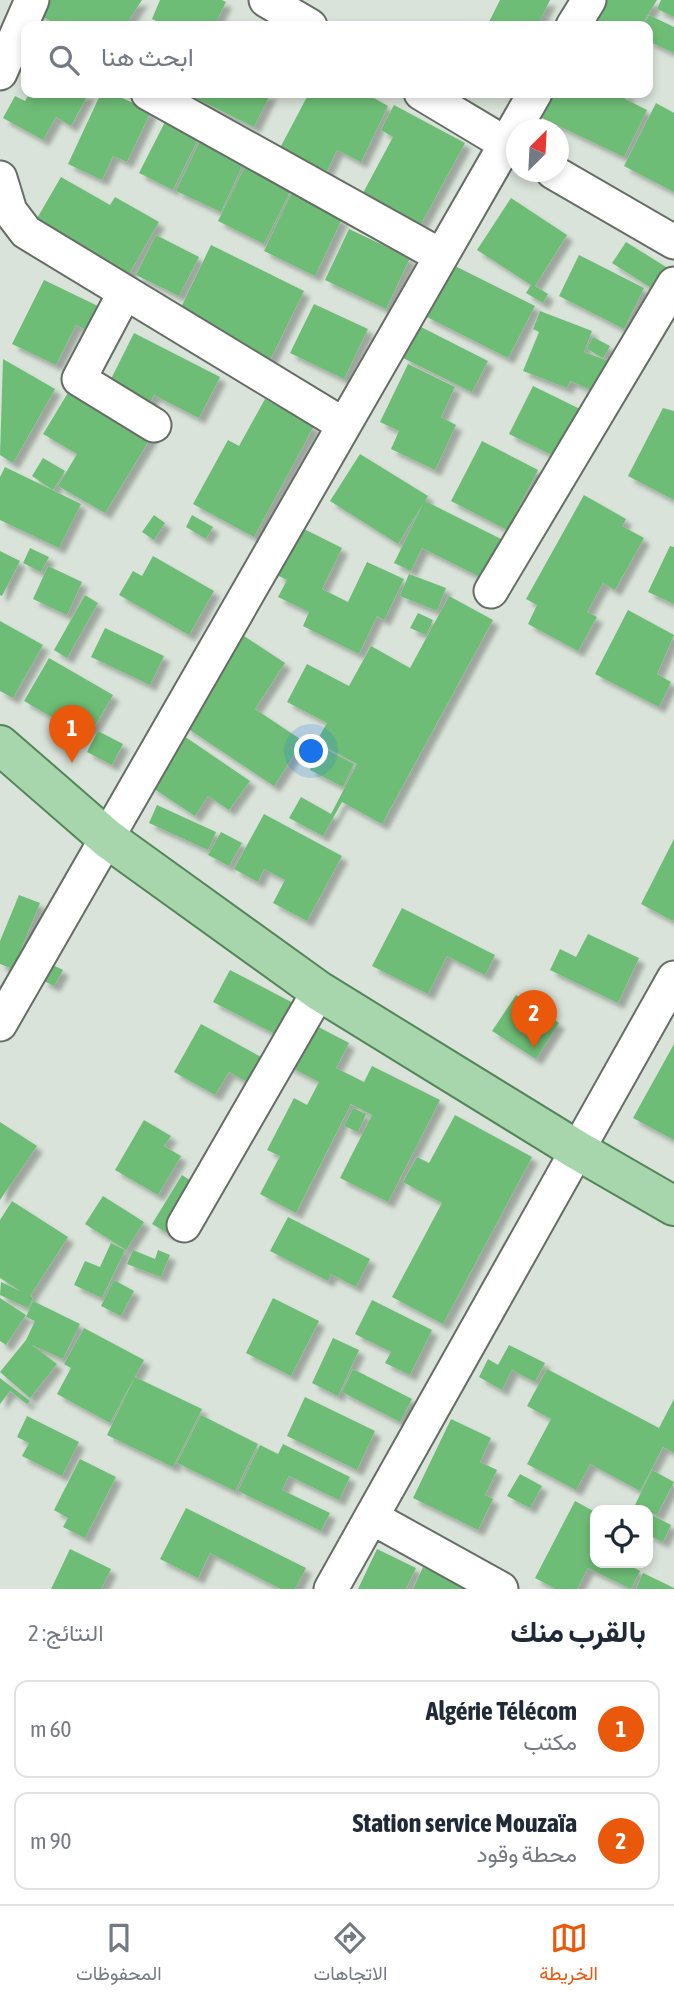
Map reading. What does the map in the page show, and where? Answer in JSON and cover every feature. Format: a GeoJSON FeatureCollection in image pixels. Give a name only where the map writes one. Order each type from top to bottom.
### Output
{"type":"FeatureCollection","features":[{"type":"Feature","properties":{"kind":"main road"},"geometry":{"type":"LineString","coordinates":[[0,744],[108,839],[319,991],[577,1150],[674,1206]]}},
{"type":"Feature","properties":{"kind":"street"},"geometry":{"type":"LineString","coordinates":[[266,0],[302,21]]}},
{"type":"Feature","properties":{"kind":"street"},"geometry":{"type":"LineString","coordinates":[[576,21],[589,0]]}},
{"type":"Feature","properties":{"kind":"street"},"geometry":{"type":"LineString","coordinates":[[0,73],[20,14]]}},
{"type":"Feature","properties":{"kind":"street"},"geometry":{"type":"LineString","coordinates":[[157,98],[441,256]]}},
{"type":"Feature","properties":{"kind":"street"},"geometry":{"type":"LineString","coordinates":[[429,98],[506,144]]}},
{"type":"Feature","properties":{"kind":"street"},"geometry":{"type":"LineString","coordinates":[[523,119],[533,98]]}},
{"type":"Feature","properties":{"kind":"street"},"geometry":{"type":"LineString","coordinates":[[0,1024],[441,256],[506,155]]}},
{"type":"Feature","properties":{"kind":"street"},"geometry":{"type":"LineString","coordinates":[[0,178],[10,211],[26,232],[344,425]]}},
{"type":"Feature","properties":{"kind":"street"},"geometry":{"type":"LineString","coordinates":[[569,181],[674,242]]}},
{"type":"Feature","properties":{"kind":"street"},"geometry":{"type":"LineString","coordinates":[[491,591],[674,284]]}},
{"type":"Feature","properties":{"kind":"street"},"geometry":{"type":"LineString","coordinates":[[124,293],[79,379],[154,425]]}},
{"type":"Feature","properties":{"kind":"street"},"geometry":{"type":"LineString","coordinates":[[331,1589],[577,1150],[671,989]]}},
{"type":"Feature","properties":{"kind":"street"},"geometry":{"type":"LineString","coordinates":[[184,1225],[319,991]]}},
{"type":"Feature","properties":{"kind":"street"},"geometry":{"type":"LineString","coordinates":[[373,1518],[501,1589]]}},
{"type":"Feature","properties":{"kind":"building"},"geometry":{"type":"Polygon","coordinates":[[[39,0],[142,0],[128,21],[50,21],[33,10],[39,0]]]}},
{"type":"Feature","properties":{"kind":"building"},"geometry":{"type":"Polygon","coordinates":[[[160,0],[226,2],[216,21],[152,19],[160,0]]]}},
{"type":"Feature","properties":{"kind":"building"},"geometry":{"type":"Polygon","coordinates":[[[500,0],[550,0],[540,21],[490,21],[500,0]]]}},
{"type":"Feature","properties":{"kind":"building"},"geometry":{"type":"Polygon","coordinates":[[[599,0],[657,0],[644,21],[594,21],[588,18],[599,0]]]}},
{"type":"Feature","properties":{"kind":"building"},"geometry":{"type":"Polygon","coordinates":[[[661,0],[674,0],[674,17],[657,9],[661,0]]]}},
{"type":"Feature","properties":{"kind":"building"},"geometry":{"type":"Polygon","coordinates":[[[649,15],[674,27],[674,53],[653,43],[653,21],[646,21],[649,15]]]}},
{"type":"Feature","properties":{"kind":"building"},"geometry":{"type":"Polygon","coordinates":[[[15,96],[25,101],[27,98],[86,98],[71,126],[56,117],[43,140],[3,118],[15,96]]]}},
{"type":"Feature","properties":{"kind":"building"},"geometry":{"type":"Polygon","coordinates":[[[99,98],[122,98],[151,111],[127,162],[113,156],[102,180],[68,164],[99,98]]]}},
{"type":"Feature","properties":{"kind":"building"},"geometry":{"type":"Polygon","coordinates":[[[195,98],[268,98],[254,127],[195,98]]]}},
{"type":"Feature","properties":{"kind":"building"},"geometry":{"type":"Polygon","coordinates":[[[306,98],[374,98],[388,106],[361,162],[337,150],[327,171],[280,148],[306,98]]]}},
{"type":"Feature","properties":{"kind":"building"},"geometry":{"type":"Polygon","coordinates":[[[550,98],[626,98],[647,110],[624,157],[569,131],[569,119],[540,117],[550,98]]]}},
{"type":"Feature","properties":{"kind":"building"},"geometry":{"type":"Polygon","coordinates":[[[656,103],[674,113],[674,192],[624,166],[656,103]]]}},
{"type":"Feature","properties":{"kind":"building"},"geometry":{"type":"Polygon","coordinates":[[[394,105],[465,143],[421,224],[363,193],[393,137],[381,130],[394,105]]]}},
{"type":"Feature","properties":{"kind":"building"},"geometry":{"type":"Polygon","coordinates":[[[166,120],[199,137],[173,190],[139,173],[166,120]]]}},
{"type":"Feature","properties":{"kind":"building"},"geometry":{"type":"Polygon","coordinates":[[[201,139],[245,160],[221,212],[176,191],[201,139]]]}},
{"type":"Feature","properties":{"kind":"building"},"geometry":{"type":"Polygon","coordinates":[[[245,167],[291,190],[264,244],[218,221],[245,167]]]}},
{"type":"Feature","properties":{"kind":"building"},"geometry":{"type":"Polygon","coordinates":[[[61,177],[110,205],[115,197],[159,222],[129,274],[36,220],[61,177]]]}},
{"type":"Feature","properties":{"kind":"building"},"geometry":{"type":"Polygon","coordinates":[[[291,194],[342,219],[315,276],[264,251],[291,194]]]}},
{"type":"Feature","properties":{"kind":"building"},"geometry":{"type":"Polygon","coordinates":[[[511,198],[567,235],[535,286],[548,294],[543,303],[526,293],[531,285],[477,250],[511,198]]]}},
{"type":"Feature","properties":{"kind":"building"},"geometry":{"type":"Polygon","coordinates":[[[349,229],[410,258],[386,309],[325,280],[349,229]]]}},
{"type":"Feature","properties":{"kind":"building"},"geometry":{"type":"Polygon","coordinates":[[[156,235],[199,257],[179,296],[136,275],[156,235]]]}},
{"type":"Feature","properties":{"kind":"building"},"geometry":{"type":"Polygon","coordinates":[[[626,242],[666,267],[653,289],[612,263],[626,242]]]}},
{"type":"Feature","properties":{"kind":"building"},"geometry":{"type":"Polygon","coordinates":[[[211,245],[304,291],[270,360],[175,320],[211,245]]]}},
{"type":"Feature","properties":{"kind":"building"},"geometry":{"type":"Polygon","coordinates":[[[579,255],[644,288],[624,329],[559,296],[579,255]]]}},
{"type":"Feature","properties":{"kind":"building"},"geometry":{"type":"Polygon","coordinates":[[[451,264],[535,306],[508,358],[425,316],[451,264]]]}},
{"type":"Feature","properties":{"kind":"building"},"geometry":{"type":"Polygon","coordinates":[[[44,280],[104,309],[92,333],[76,325],[56,365],[12,344],[44,280]]]}},
{"type":"Feature","properties":{"kind":"building"},"geometry":{"type":"Polygon","coordinates":[[[314,304],[368,329],[344,379],[290,353],[314,304]]]}},
{"type":"Feature","properties":{"kind":"building"},"geometry":{"type":"Polygon","coordinates":[[[540,311],[592,331],[584,352],[611,362],[599,393],[570,381],[567,388],[523,371],[539,332],[533,329],[540,311]]]}},
{"type":"Feature","properties":{"kind":"building"},"geometry":{"type":"Polygon","coordinates":[[[419,326],[488,361],[472,392],[403,358],[419,326]]]}},
{"type":"Feature","properties":{"kind":"building"},"geometry":{"type":"Polygon","coordinates":[[[134,333],[220,377],[199,418],[154,395],[149,405],[108,385],[134,333]]]}},
{"type":"Feature","properties":{"kind":"building"},"geometry":{"type":"Polygon","coordinates":[[[593,337],[610,346],[603,358],[587,349],[593,337]]]}},
{"type":"Feature","properties":{"kind":"building"},"geometry":{"type":"Polygon","coordinates":[[[3,359],[55,389],[13,463],[0,455],[3,359]]]}},
{"type":"Feature","properties":{"kind":"building"},"geometry":{"type":"Polygon","coordinates":[[[408,364],[455,387],[441,417],[456,425],[435,470],[391,449],[399,431],[380,422],[408,364]]]}},
{"type":"Feature","properties":{"kind":"building"},"geometry":{"type":"Polygon","coordinates":[[[72,386],[153,434],[105,513],[58,486],[77,454],[43,434],[72,386]]]}},
{"type":"Feature","properties":{"kind":"building"},"geometry":{"type":"Polygon","coordinates":[[[533,386],[582,410],[558,458],[509,434],[533,386]]]}},
{"type":"Feature","properties":{"kind":"building"},"geometry":{"type":"Polygon","coordinates":[[[265,399],[314,426],[254,537],[193,504],[228,440],[239,446],[265,399]]]}},
{"type":"Feature","properties":{"kind":"building"},"geometry":{"type":"Polygon","coordinates":[[[663,408],[674,411],[674,500],[628,476],[663,408]]]}},
{"type":"Feature","properties":{"kind":"building"},"geometry":{"type":"Polygon","coordinates":[[[482,441],[538,470],[507,530],[451,501],[482,441]]]}},
{"type":"Feature","properties":{"kind":"building"},"geometry":{"type":"Polygon","coordinates":[[[360,454],[428,496],[425,501],[505,541],[486,580],[422,548],[411,571],[394,563],[423,504],[398,544],[330,501],[360,454]]]}},
{"type":"Feature","properties":{"kind":"building"},"geometry":{"type":"Polygon","coordinates":[[[43,458],[65,471],[53,490],[32,476],[43,458]]]}},
{"type":"Feature","properties":{"kind":"building"},"geometry":{"type":"Polygon","coordinates":[[[5,467],[81,504],[59,548],[0,520],[0,477],[5,467]]]}},
{"type":"Feature","properties":{"kind":"building"},"geometry":{"type":"Polygon","coordinates":[[[584,495],[626,519],[622,526],[644,538],[615,590],[603,583],[587,612],[597,617],[578,651],[528,624],[537,605],[526,599],[584,495]]]}},
{"type":"Feature","properties":{"kind":"building"},"geometry":{"type":"Polygon","coordinates":[[[154,515],[165,523],[154,540],[142,532],[154,515]]]}},
{"type":"Feature","properties":{"kind":"building"},"geometry":{"type":"Polygon","coordinates":[[[192,515],[213,527],[206,539],[186,527],[192,515]]]}},
{"type":"Feature","properties":{"kind":"building"},"geometry":{"type":"Polygon","coordinates":[[[302,528],[342,548],[322,589],[348,602],[367,562],[404,579],[384,620],[377,616],[359,654],[303,626],[309,612],[278,597],[287,580],[277,575],[302,528]]]}},
{"type":"Feature","properties":{"kind":"building"},"geometry":{"type":"Polygon","coordinates":[[[670,546],[674,547],[674,604],[648,592],[670,546]]]}},
{"type":"Feature","properties":{"kind":"building"},"geometry":{"type":"Polygon","coordinates":[[[30,548],[49,557],[41,572],[23,563],[30,548]]]}},
{"type":"Feature","properties":{"kind":"building"},"geometry":{"type":"Polygon","coordinates":[[[0,551],[20,561],[2,596],[0,595],[0,551]]]}},
{"type":"Feature","properties":{"kind":"building"},"geometry":{"type":"Polygon","coordinates":[[[153,556],[214,591],[189,635],[119,595],[133,571],[142,576],[153,556]]]}},
{"type":"Feature","properties":{"kind":"building"},"geometry":{"type":"Polygon","coordinates":[[[48,566],[82,582],[67,615],[33,599],[48,566]]]}},
{"type":"Feature","properties":{"kind":"building"},"geometry":{"type":"Polygon","coordinates":[[[409,574],[446,588],[437,611],[400,596],[409,574]]]}},
{"type":"Feature","properties":{"kind":"building"},"geometry":{"type":"Polygon","coordinates":[[[85,595],[98,603],[67,658],[54,650],[85,595]]]}},
{"type":"Feature","properties":{"kind":"building"},"geometry":{"type":"Polygon","coordinates":[[[449,596],[493,620],[382,824],[342,802],[323,836],[289,818],[301,797],[331,814],[357,764],[316,742],[327,723],[287,702],[307,664],[349,686],[371,646],[410,668],[449,596]]]}},
{"type":"Feature","properties":{"kind":"building"},"geometry":{"type":"Polygon","coordinates":[[[628,610],[674,635],[657,674],[671,682],[659,707],[595,674],[628,610]]]}},
{"type":"Feature","properties":{"kind":"building"},"geometry":{"type":"Polygon","coordinates":[[[418,613],[433,620],[426,635],[410,628],[418,613]]]}},
{"type":"Feature","properties":{"kind":"building"},"geometry":{"type":"Polygon","coordinates":[[[0,621],[43,645],[13,698],[0,691],[0,621]]]}},
{"type":"Feature","properties":{"kind":"building"},"geometry":{"type":"Polygon","coordinates":[[[105,628],[164,656],[150,685],[91,657],[105,628]]]}},
{"type":"Feature","properties":{"kind":"building"},"geometry":{"type":"Polygon","coordinates":[[[244,636],[285,663],[255,709],[303,741],[274,786],[184,726],[244,636]]]}},
{"type":"Feature","properties":{"kind":"building"},"geometry":{"type":"Polygon","coordinates":[[[49,658],[113,695],[92,731],[78,723],[74,730],[24,701],[49,658]]]}},
{"type":"Feature","properties":{"kind":"building"},"geometry":{"type":"Polygon","coordinates":[[[98,731],[123,744],[112,765],[87,752],[98,731]]]}},
{"type":"Feature","properties":{"kind":"building"},"geometry":{"type":"Polygon","coordinates":[[[184,736],[250,781],[229,810],[208,796],[195,816],[150,786],[184,736]]]}},
{"type":"Feature","properties":{"kind":"building"},"geometry":{"type":"Polygon","coordinates":[[[310,741],[354,764],[343,787],[310,770],[315,759],[304,754],[310,741]]]}},
{"type":"Feature","properties":{"kind":"building"},"geometry":{"type":"Polygon","coordinates":[[[157,805],[216,832],[208,850],[149,823],[157,805]]]}},
{"type":"Feature","properties":{"kind":"building"},"geometry":{"type":"Polygon","coordinates":[[[264,814],[342,856],[307,921],[273,903],[285,880],[264,869],[258,882],[234,869],[264,814]]]}},
{"type":"Feature","properties":{"kind":"building"},"geometry":{"type":"Polygon","coordinates":[[[221,832],[242,843],[229,866],[208,855],[221,832]]]}},
{"type":"Feature","properties":{"kind":"building"},"geometry":{"type":"Polygon","coordinates":[[[674,839],[674,919],[673,921],[641,904],[674,839]]]}},
{"type":"Feature","properties":{"kind":"building"},"geometry":{"type":"Polygon","coordinates":[[[19,895],[40,903],[13,969],[0,964],[0,941],[19,895]]]}},
{"type":"Feature","properties":{"kind":"building"},"geometry":{"type":"Polygon","coordinates":[[[402,908],[495,955],[485,975],[447,956],[428,994],[372,966],[402,908]]]}},
{"type":"Feature","properties":{"kind":"building"},"geometry":{"type":"Polygon","coordinates":[[[588,934],[639,958],[618,1003],[550,970],[560,949],[576,957],[588,934]]]}},
{"type":"Feature","properties":{"kind":"building"},"geometry":{"type":"Polygon","coordinates":[[[51,964],[63,970],[54,986],[42,980],[51,964]]]}},
{"type":"Feature","properties":{"kind":"building"},"geometry":{"type":"Polygon","coordinates":[[[230,970],[295,1004],[279,1036],[213,1002],[230,970]]]}},
{"type":"Feature","properties":{"kind":"building"},"geometry":{"type":"Polygon","coordinates":[[[516,995],[559,1023],[536,1059],[492,1031],[516,995]]]}},
{"type":"Feature","properties":{"kind":"building"},"geometry":{"type":"Polygon","coordinates":[[[305,1020],[349,1043],[336,1068],[364,1082],[372,1066],[440,1100],[388,1202],[340,1178],[372,1115],[351,1104],[296,1213],[260,1194],[280,1156],[267,1150],[294,1098],[307,1105],[319,1082],[283,1063],[305,1020]]]}},
{"type":"Feature","properties":{"kind":"building"},"geometry":{"type":"Polygon","coordinates":[[[201,1024],[261,1057],[247,1082],[229,1072],[215,1095],[174,1072],[201,1024]]]}},
{"type":"Feature","properties":{"kind":"building"},"geometry":{"type":"Polygon","coordinates":[[[674,1044],[674,1140],[633,1118],[674,1044]]]}},
{"type":"Feature","properties":{"kind":"building"},"geometry":{"type":"Polygon","coordinates":[[[353,1108],[366,1114],[358,1132],[344,1126],[353,1108]]]}},
{"type":"Feature","properties":{"kind":"building"},"geometry":{"type":"Polygon","coordinates":[[[455,1115],[532,1157],[443,1324],[392,1297],[442,1203],[403,1182],[417,1157],[429,1163],[455,1115]]]}},
{"type":"Feature","properties":{"kind":"building"},"geometry":{"type":"Polygon","coordinates":[[[144,1120],[171,1136],[164,1146],[181,1156],[158,1195],[115,1170],[144,1120]]]}},
{"type":"Feature","properties":{"kind":"building"},"geometry":{"type":"Polygon","coordinates":[[[0,1122],[37,1146],[0,1200],[0,1122]]]}},
{"type":"Feature","properties":{"kind":"building"},"geometry":{"type":"Polygon","coordinates":[[[182,1175],[199,1186],[169,1234],[152,1224],[182,1175]]]}},
{"type":"Feature","properties":{"kind":"building"},"geometry":{"type":"Polygon","coordinates":[[[103,1196],[144,1222],[126,1250],[85,1224],[103,1196]]]}},
{"type":"Feature","properties":{"kind":"building"},"geometry":{"type":"Polygon","coordinates":[[[12,1201],[68,1237],[30,1296],[33,1298],[28,1308],[0,1295],[1,1282],[22,1292],[0,1278],[0,1220],[12,1201]]]}},
{"type":"Feature","properties":{"kind":"building"},"geometry":{"type":"Polygon","coordinates":[[[288,1217],[370,1259],[356,1287],[331,1274],[328,1281],[270,1251],[288,1217]]]}},
{"type":"Feature","properties":{"kind":"building"},"geometry":{"type":"Polygon","coordinates":[[[111,1243],[125,1250],[102,1298],[74,1285],[85,1261],[100,1267],[111,1243]]]}},
{"type":"Feature","properties":{"kind":"building"},"geometry":{"type":"Polygon","coordinates":[[[133,1250],[155,1259],[158,1250],[170,1255],[161,1277],[127,1264],[133,1250]]]}},
{"type":"Feature","properties":{"kind":"building"},"geometry":{"type":"Polygon","coordinates":[[[114,1280],[134,1291],[121,1316],[101,1306],[114,1280]]]}},
{"type":"Feature","properties":{"kind":"building"},"geometry":{"type":"Polygon","coordinates":[[[0,1298],[26,1315],[6,1345],[0,1341],[0,1298]]]}},
{"type":"Feature","properties":{"kind":"building"},"geometry":{"type":"Polygon","coordinates":[[[273,1298],[319,1321],[291,1376],[246,1353],[273,1298]]]}},
{"type":"Feature","properties":{"kind":"building"},"geometry":{"type":"Polygon","coordinates":[[[372,1300],[432,1330],[410,1375],[385,1363],[391,1352],[355,1334],[372,1300]]]}},
{"type":"Feature","properties":{"kind":"building"},"geometry":{"type":"Polygon","coordinates":[[[33,1301],[80,1324],[63,1359],[32,1345],[57,1364],[30,1398],[0,1372],[26,1340],[35,1321],[26,1317],[33,1301]]]}},
{"type":"Feature","properties":{"kind":"building"},"geometry":{"type":"Polygon","coordinates":[[[84,1328],[144,1360],[110,1423],[57,1394],[71,1368],[64,1364],[84,1328]]]}},
{"type":"Feature","properties":{"kind":"building"},"geometry":{"type":"Polygon","coordinates":[[[333,1338],[359,1350],[338,1396],[312,1383],[333,1338]]]}},
{"type":"Feature","properties":{"kind":"building"},"geometry":{"type":"Polygon","coordinates":[[[509,1345],[545,1363],[535,1382],[512,1370],[502,1390],[479,1377],[488,1359],[498,1365],[509,1345]]]}},
{"type":"Feature","properties":{"kind":"building"},"geometry":{"type":"Polygon","coordinates":[[[353,1369],[412,1399],[400,1422],[342,1392],[353,1369]]]}},
{"type":"Feature","properties":{"kind":"building"},"geometry":{"type":"Polygon","coordinates":[[[547,1369],[659,1428],[674,1399],[674,1453],[663,1447],[640,1491],[590,1464],[576,1490],[527,1464],[551,1419],[527,1406],[547,1369]]]}},
{"type":"Feature","properties":{"kind":"building"},"geometry":{"type":"Polygon","coordinates":[[[135,1377],[202,1409],[173,1467],[107,1435],[135,1377]]]}},
{"type":"Feature","properties":{"kind":"building"},"geometry":{"type":"Polygon","coordinates":[[[0,1378],[30,1401],[27,1404],[10,1391],[0,1404],[0,1378]]]}},
{"type":"Feature","properties":{"kind":"building"},"geometry":{"type":"Polygon","coordinates":[[[305,1397],[375,1431],[357,1470],[287,1436],[305,1397]]]}},
{"type":"Feature","properties":{"kind":"building"},"geometry":{"type":"Polygon","coordinates":[[[201,1415],[258,1444],[235,1491],[177,1463],[201,1415]]]}},
{"type":"Feature","properties":{"kind":"building"},"geometry":{"type":"Polygon","coordinates":[[[27,1416],[79,1442],[62,1476],[22,1456],[29,1443],[17,1437],[27,1416]]]}},
{"type":"Feature","properties":{"kind":"building"},"geometry":{"type":"Polygon","coordinates":[[[451,1419],[491,1438],[480,1462],[497,1470],[485,1495],[493,1499],[478,1530],[413,1498],[451,1419]]]}},
{"type":"Feature","properties":{"kind":"building"},"geometry":{"type":"Polygon","coordinates":[[[283,1444],[350,1477],[339,1500],[289,1476],[282,1490],[330,1513],[321,1531],[238,1491],[260,1445],[278,1454],[283,1444]]]}},
{"type":"Feature","properties":{"kind":"building"},"geometry":{"type":"Polygon","coordinates":[[[80,1459],[116,1477],[85,1538],[63,1527],[68,1518],[54,1510],[80,1459]]]}},
{"type":"Feature","properties":{"kind":"building"},"geometry":{"type":"Polygon","coordinates":[[[652,1470],[674,1482],[657,1515],[653,1513],[653,1505],[635,1505],[652,1470]]]}},
{"type":"Feature","properties":{"kind":"building"},"geometry":{"type":"Polygon","coordinates":[[[520,1474],[542,1486],[530,1508],[507,1496],[520,1474]]]}},
{"type":"Feature","properties":{"kind":"building"},"geometry":{"type":"Polygon","coordinates":[[[575,1501],[590,1509],[590,1568],[634,1568],[640,1571],[631,1589],[588,1568],[577,1589],[556,1589],[535,1578],[575,1501]]]}},
{"type":"Feature","properties":{"kind":"building"},"geometry":{"type":"Polygon","coordinates":[[[186,1508],[306,1568],[295,1589],[281,1589],[210,1553],[198,1578],[160,1559],[186,1508]]]}},
{"type":"Feature","properties":{"kind":"building"},"geometry":{"type":"Polygon","coordinates":[[[653,1516],[671,1525],[663,1542],[653,1537],[653,1516]]]}},
{"type":"Feature","properties":{"kind":"building"},"geometry":{"type":"Polygon","coordinates":[[[70,1549],[111,1569],[101,1589],[51,1589],[70,1549]]]}},
{"type":"Feature","properties":{"kind":"building"},"geometry":{"type":"Polygon","coordinates":[[[377,1549],[416,1568],[406,1589],[358,1589],[377,1549]]]}},
{"type":"Feature","properties":{"kind":"building"},"geometry":{"type":"Polygon","coordinates":[[[423,1567],[468,1589],[413,1589],[423,1567]]]}},
{"type":"Feature","properties":{"kind":"building"},"geometry":{"type":"Polygon","coordinates":[[[643,1573],[674,1588],[674,1589],[636,1589],[643,1573]]]}},
{"type":"Feature","properties":{"kind":"place","name":"Algérie Télécom"},"geometry":{"type":"Point","coordinates":[72,763]}},
{"type":"Feature","properties":{"kind":"place","name":"Station service Mouzaïa"},"geometry":{"type":"Point","coordinates":[534,1048]}}]}
